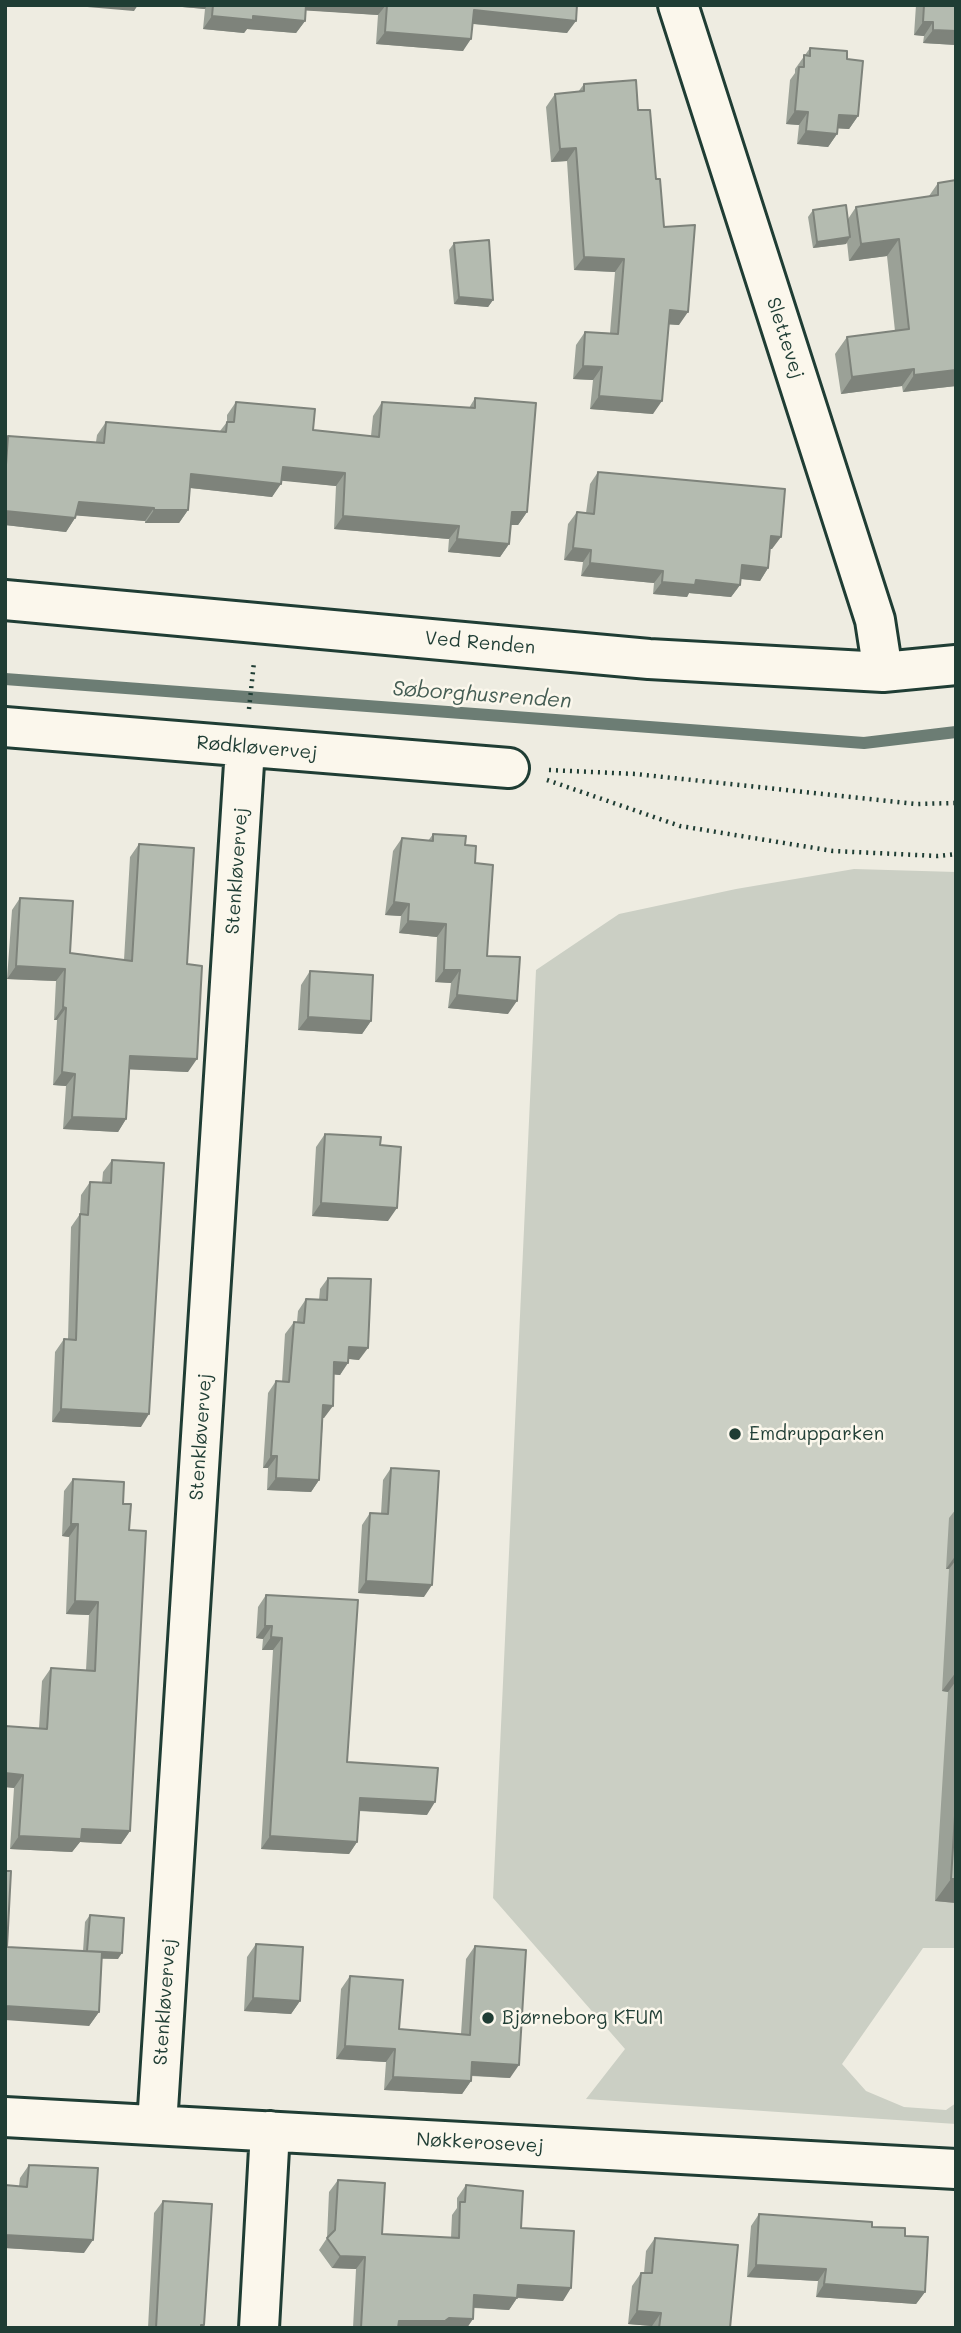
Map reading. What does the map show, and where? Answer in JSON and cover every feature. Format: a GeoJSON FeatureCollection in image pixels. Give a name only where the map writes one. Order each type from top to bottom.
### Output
{"type":"FeatureCollection","features":[{"type":"Feature","properties":{"kind":"street","name":"Slettevej"},"geometry":{"type":"LineString","coordinates":[[678,5],[871,606],[883,672]]}},
{"type":"Feature","properties":{"kind":"street","name":"Ved Renden"},"geometry":{"type":"LineString","coordinates":[[5,600],[649,659],[883,672],[956,665]]}},
{"type":"Feature","properties":{"kind":"street","name":"Rødkløvervej"},"geometry":{"type":"LineString","coordinates":[[5,727],[509,768]]}},
{"type":"Feature","properties":{"kind":"street","name":"Stenkløvervej"},"geometry":{"type":"LineString","coordinates":[[157,2125],[245,748]]}},
{"type":"Feature","properties":{"kind":"street","name":"Nøkkerosevej"},"geometry":{"type":"LineString","coordinates":[[5,2117],[956,2169]]}},
{"type":"Feature","properties":{"kind":"street"},"geometry":{"type":"LineString","coordinates":[[258,2328],[270,2131]]}},
{"type":"Feature","properties":{"kind":"path"},"geometry":{"type":"LineString","coordinates":[[245,748],[258,622]]}},
{"type":"Feature","properties":{"kind":"path"},"geometry":{"type":"LineString","coordinates":[[509,768],[636,774],[916,804],[956,803]]}},
{"type":"Feature","properties":{"kind":"path"},"geometry":{"type":"LineString","coordinates":[[509,768],[680,826],[832,852],[938,856],[956,854]]}},
{"type":"Feature","properties":{"kind":"shaded area","name":"Emdrupparken"},"geometry":{"type":"Polygon","coordinates":[[[854,869],[956,872],[956,1948],[923,1948],[842,2064],[866,2091],[904,2107],[946,2110],[956,2103],[956,2124],[586,2099],[625,2049],[493,1898],[536,970],[619,914],[736,889],[854,869]]]}},
{"type":"Feature","properties":{"kind":"building"},"geometry":{"type":"Polygon","coordinates":[[[213,5],[306,5],[305,21],[253,16],[253,20],[212,16],[213,5]]]}},
{"type":"Feature","properties":{"kind":"building"},"geometry":{"type":"Polygon","coordinates":[[[387,5],[577,5],[576,21],[474,10],[471,39],[385,32],[387,5]]]}},
{"type":"Feature","properties":{"kind":"building"},"geometry":{"type":"Polygon","coordinates":[[[924,5],[956,5],[956,31],[933,30],[933,22],[923,22],[924,5]]]}},
{"type":"Feature","properties":{"kind":"building"},"geometry":{"type":"Polygon","coordinates":[[[810,48],[847,51],[847,59],[863,61],[858,116],[839,115],[837,134],[806,131],[808,112],[795,111],[799,67],[804,67],[804,55],[810,56],[810,48]]]}},
{"type":"Feature","properties":{"kind":"building"},"geometry":{"type":"Polygon","coordinates":[[[636,80],[638,110],[650,110],[656,179],[660,179],[664,227],[695,225],[688,312],[670,310],[662,401],[599,396],[602,367],[583,366],[585,332],[618,334],[624,259],[584,257],[576,148],[560,149],[555,94],[584,91],[584,84],[636,80]]]}},
{"type":"Feature","properties":{"kind":"building"},"geometry":{"type":"Polygon","coordinates":[[[956,180],[956,370],[914,375],[914,369],[852,377],[847,337],[909,329],[899,239],[861,244],[856,207],[938,195],[938,183],[956,180]]]}},
{"type":"Feature","properties":{"kind":"building"},"geometry":{"type":"Polygon","coordinates":[[[846,205],[850,237],[817,242],[813,210],[846,205]]]}},
{"type":"Feature","properties":{"kind":"building"},"geometry":{"type":"Polygon","coordinates":[[[489,240],[493,300],[459,297],[454,243],[489,240]]]}},
{"type":"Feature","properties":{"kind":"building"},"geometry":{"type":"Polygon","coordinates":[[[475,398],[536,403],[527,512],[512,512],[509,544],[457,539],[459,526],[343,516],[345,473],[283,467],[281,484],[191,474],[188,510],[154,510],[79,502],[75,518],[5,511],[8,436],[104,443],[106,422],[226,432],[227,422],[234,422],[236,402],[315,409],[313,430],[379,437],[382,402],[475,408],[475,398]]]}},
{"type":"Feature","properties":{"kind":"building"},"geometry":{"type":"Polygon","coordinates":[[[598,472],[785,489],[781,537],[771,536],[768,568],[742,565],[740,585],[696,580],[695,585],[662,582],[663,571],[590,563],[591,550],[573,548],[577,512],[594,514],[598,472]]]}},
{"type":"Feature","properties":{"kind":"building"},"geometry":{"type":"Polygon","coordinates":[[[433,834],[466,836],[465,845],[476,846],[475,863],[493,865],[487,956],[520,957],[517,1001],[457,995],[460,970],[444,970],[446,924],[408,921],[409,904],[394,902],[402,838],[433,841],[433,834]]]}},
{"type":"Feature","properties":{"kind":"building"},"geometry":{"type":"Polygon","coordinates":[[[139,844],[194,848],[187,964],[202,966],[197,1059],[130,1056],[126,1119],[72,1117],[75,1074],[62,1072],[66,1008],[63,1007],[65,969],[16,966],[20,898],[73,901],[70,953],[132,961],[139,844]]]}},
{"type":"Feature","properties":{"kind":"building"},"geometry":{"type":"Polygon","coordinates":[[[310,971],[373,975],[371,1021],[308,1017],[310,971]]]}},
{"type":"Feature","properties":{"kind":"building"},"geometry":{"type":"Polygon","coordinates":[[[325,1134],[381,1137],[380,1145],[401,1147],[397,1208],[321,1203],[325,1134]]]}},
{"type":"Feature","properties":{"kind":"building"},"geometry":{"type":"Polygon","coordinates":[[[112,1160],[164,1163],[149,1414],[61,1409],[64,1339],[76,1340],[80,1214],[88,1215],[90,1182],[111,1183],[112,1160]]]}},
{"type":"Feature","properties":{"kind":"building"},"geometry":{"type":"Polygon","coordinates":[[[328,1278],[371,1279],[368,1348],[349,1347],[348,1363],[334,1362],[333,1406],[323,1405],[319,1480],[276,1478],[277,1456],[271,1456],[276,1381],[289,1382],[294,1322],[304,1323],[306,1299],[327,1300],[328,1278]]]}},
{"type":"Feature","properties":{"kind":"building"},"geometry":{"type":"Polygon","coordinates":[[[391,1468],[439,1471],[432,1585],[366,1581],[370,1513],[388,1514],[391,1468]]]}},
{"type":"Feature","properties":{"kind":"building"},"geometry":{"type":"Polygon","coordinates":[[[73,1479],[124,1482],[123,1504],[131,1504],[129,1530],[146,1531],[130,1831],[82,1829],[81,1839],[19,1836],[23,1775],[5,1773],[5,1726],[47,1729],[51,1668],[95,1671],[98,1602],[75,1601],[78,1524],[71,1524],[73,1479]]]}},
{"type":"Feature","properties":{"kind":"building"},"geometry":{"type":"Polygon","coordinates":[[[266,1595],[358,1600],[347,1762],[438,1768],[435,1802],[360,1798],[357,1842],[270,1836],[282,1638],[271,1637],[272,1626],[265,1626],[266,1595]]]}},
{"type":"Feature","properties":{"kind":"building"},"geometry":{"type":"Polygon","coordinates":[[[956,1800],[956,1879],[951,1879],[956,1800]]]}},
{"type":"Feature","properties":{"kind":"building"},"geometry":{"type":"Polygon","coordinates":[[[5,1871],[11,1871],[7,1947],[102,1952],[99,2012],[5,2006],[5,1871]]]}},
{"type":"Feature","properties":{"kind":"building"},"geometry":{"type":"Polygon","coordinates":[[[90,1915],[124,1918],[122,1953],[87,1951],[90,1915]]]}},
{"type":"Feature","properties":{"kind":"building"},"geometry":{"type":"Polygon","coordinates":[[[256,1944],[303,1947],[300,2001],[253,1998],[256,1944]]]}},
{"type":"Feature","properties":{"kind":"building"},"geometry":{"type":"Polygon","coordinates":[[[475,1946],[526,1950],[519,2065],[472,2062],[471,2081],[393,2077],[395,2049],[345,2046],[350,1976],[403,1980],[399,2029],[470,2035],[475,1946]]]}},
{"type":"Feature","properties":{"kind":"building"},"geometry":{"type":"Polygon","coordinates":[[[29,2165],[98,2168],[93,2240],[5,2235],[5,2185],[27,2187],[29,2165]]]}},
{"type":"Feature","properties":{"kind":"building"},"geometry":{"type":"Polygon","coordinates":[[[338,2180],[385,2183],[382,2234],[459,2238],[460,2202],[465,2202],[466,2185],[523,2191],[521,2228],[574,2231],[571,2288],[518,2285],[517,2298],[474,2295],[473,2319],[399,2321],[398,2328],[361,2328],[365,2257],[340,2256],[327,2238],[335,2230],[338,2180]]]}},
{"type":"Feature","properties":{"kind":"building"},"geometry":{"type":"Polygon","coordinates":[[[163,2201],[212,2204],[204,2325],[201,2325],[201,2328],[156,2328],[163,2201]]]}},
{"type":"Feature","properties":{"kind":"building"},"geometry":{"type":"Polygon","coordinates":[[[759,2214],[872,2222],[872,2227],[905,2228],[905,2236],[928,2237],[925,2292],[824,2284],[826,2269],[756,2265],[759,2214]]]}},
{"type":"Feature","properties":{"kind":"building"},"geometry":{"type":"Polygon","coordinates":[[[655,2238],[738,2245],[730,2328],[659,2328],[661,2313],[637,2311],[641,2273],[652,2273],[655,2238]]]}},
{"type":"Feature","properties":{"kind":"waterway","name":"Søborghusrenden"},"geometry":{"type":"LineString","coordinates":[[5,679],[864,743],[956,732]]}},
{"type":"Feature","properties":{"kind":"place","name":"Emdrupparken"},"geometry":{"type":"Point","coordinates":[735,1434]}},
{"type":"Feature","properties":{"kind":"place","name":"Bjørneborg KFUM"},"geometry":{"type":"Point","coordinates":[488,2018]}}]}
